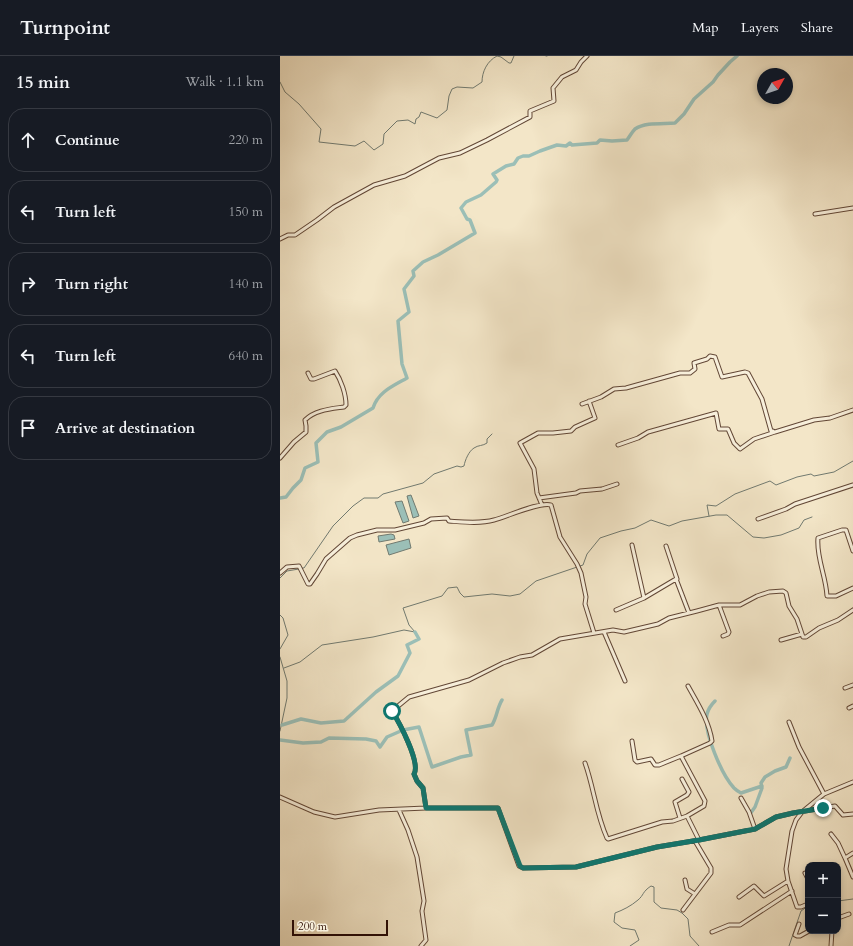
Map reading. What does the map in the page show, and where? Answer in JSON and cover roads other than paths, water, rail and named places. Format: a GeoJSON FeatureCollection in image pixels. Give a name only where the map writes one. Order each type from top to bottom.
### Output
{"type":"FeatureCollection","features":[{"type":"Feature","properties":{"kind":"street"},"geometry":{"type":"LineString","coordinates":[[280,239],[288,235],[295,234],[334,207],[374,186],[405,176],[439,158],[460,152],[487,140],[530,117],[530,111],[554,101],[553,88],[562,77],[576,70],[587,56]]}},
{"type":"Feature","properties":{"kind":"street"},"geometry":{"type":"LineString","coordinates":[[815,214],[853,208]]}},
{"type":"Feature","properties":{"kind":"street"},"geometry":{"type":"LineString","coordinates":[[582,404],[601,397],[614,389],[626,388],[680,373],[690,373],[695,369],[694,363],[707,359],[710,356],[715,357],[722,377],[745,372],[748,373],[762,399],[771,431],[775,432]]}},
{"type":"Feature","properties":{"kind":"street"},"geometry":{"type":"LineString","coordinates":[[280,458],[294,442],[306,432],[304,420],[306,418],[317,412],[344,407],[346,405],[345,395],[335,371],[314,379],[311,379],[308,373]]}},
{"type":"Feature","properties":{"kind":"street"},"geometry":{"type":"LineString","coordinates":[[542,505],[536,486],[535,472],[520,443],[538,433],[571,431],[575,427],[595,418],[589,401]]}},
{"type":"Feature","properties":{"kind":"street"},"geometry":{"type":"LineString","coordinates":[[618,445],[638,438],[648,432],[716,413],[719,429],[728,428],[734,443],[740,449],[754,439],[814,420],[830,418],[853,410]]}},
{"type":"Feature","properties":{"kind":"street"},"geometry":{"type":"LineString","coordinates":[[539,498],[602,489],[617,484]]}},
{"type":"Feature","properties":{"kind":"street"},"geometry":{"type":"LineString","coordinates":[[758,519],[786,509],[795,504],[853,485]]}},
{"type":"Feature","properties":{"kind":"street"},"geometry":{"type":"LineString","coordinates":[[280,573],[287,566],[300,566],[308,584],[310,584],[318,574],[326,559],[350,538],[357,535],[377,530],[395,530],[424,523],[431,519],[447,518],[449,521],[461,522],[492,521],[549,504],[551,505],[560,537],[579,568],[586,597],[585,604],[594,633]]}},
{"type":"Feature","properties":{"kind":"street"},"geometry":{"type":"LineString","coordinates":[[853,551],[846,530],[818,538],[819,553],[826,584],[826,596],[836,596],[853,588]]}},
{"type":"Feature","properties":{"kind":"street"},"geometry":{"type":"LineString","coordinates":[[632,546],[644,598]]}},
{"type":"Feature","properties":{"kind":"street"},"geometry":{"type":"LineString","coordinates":[[666,546],[689,613]]}},
{"type":"Feature","properties":{"kind":"street"},"geometry":{"type":"LineString","coordinates":[[616,610],[644,598],[677,579]]}},
{"type":"Feature","properties":{"kind":"street"},"geometry":{"type":"LineString","coordinates":[[426,808],[423,788],[417,781],[414,774],[416,771],[416,764],[403,730],[392,711],[409,697],[469,680],[503,663],[520,657],[532,655],[560,639],[613,630],[624,632],[640,629],[689,613],[719,606],[740,605],[757,596],[770,592],[783,591],[786,593],[789,606],[797,619],[802,636],[806,637],[819,628],[838,620],[853,610]]}},
{"type":"Feature","properties":{"kind":"street"},"geometry":{"type":"LineString","coordinates":[[719,606],[729,632],[723,636]]}},
{"type":"Feature","properties":{"kind":"street"},"geometry":{"type":"LineString","coordinates":[[604,632],[625,681]]}},
{"type":"Feature","properties":{"kind":"street"},"geometry":{"type":"LineString","coordinates":[[781,640],[802,634]]}},
{"type":"Feature","properties":{"kind":"street"},"geometry":{"type":"LineString","coordinates":[[845,688],[853,685]]}},
{"type":"Feature","properties":{"kind":"street"},"geometry":{"type":"LineString","coordinates":[[632,741],[635,760],[637,762],[651,759],[655,765],[681,756],[710,743],[712,741],[710,732],[701,710],[688,686]]}},
{"type":"Feature","properties":{"kind":"street"},"geometry":{"type":"LineString","coordinates":[[789,722],[824,794]]}},
{"type":"Feature","properties":{"kind":"street"},"geometry":{"type":"LineString","coordinates":[[585,763],[589,772],[599,818],[608,839],[687,816],[704,806],[705,803],[681,756]]}},
{"type":"Feature","properties":{"kind":"street"},"geometry":{"type":"LineString","coordinates":[[680,818],[674,802],[687,795],[689,792],[682,779]]}},
{"type":"Feature","properties":{"kind":"street"},"geometry":{"type":"LineString","coordinates":[[805,906],[801,908],[797,907],[788,881],[786,869],[792,832],[796,820],[802,812],[824,794],[853,782]]}},
{"type":"Feature","properties":{"kind":"street"},"geometry":{"type":"LineString","coordinates":[[280,797],[314,812],[335,817],[379,810],[426,808],[498,808],[520,866],[523,868],[576,867],[657,847],[697,841],[755,829],[776,817],[834,806],[843,815],[853,814]]}},
{"type":"Feature","properties":{"kind":"street"},"geometry":{"type":"LineString","coordinates":[[741,798],[749,812],[755,829]]}},
{"type":"Feature","properties":{"kind":"street"},"geometry":{"type":"LineString","coordinates":[[399,810],[408,830],[417,857],[424,901],[422,911],[426,940],[421,946]]}},
{"type":"Feature","properties":{"kind":"street"},"geometry":{"type":"LineString","coordinates":[[683,910],[711,873],[687,816]]}},
{"type":"Feature","properties":{"kind":"street"},"geometry":{"type":"LineString","coordinates":[[830,834],[838,843],[853,877]]}},
{"type":"Feature","properties":{"kind":"street"},"geometry":{"type":"LineString","coordinates":[[845,858],[853,853]]}},
{"type":"Feature","properties":{"kind":"street"},"geometry":{"type":"LineString","coordinates":[[685,880],[687,889],[695,894]]}},
{"type":"Feature","properties":{"kind":"street"},"geometry":{"type":"LineString","coordinates":[[739,897],[754,886],[764,896],[788,881]]}},
{"type":"Feature","properties":{"kind":"street"},"geometry":{"type":"LineString","coordinates":[[712,932],[729,925],[740,925],[792,891]]}},
{"type":"Feature","properties":{"kind":"street"},"geometry":{"type":"LineString","coordinates":[[841,917],[849,914]]}},
{"type":"Feature","properties":{"kind":"street"},"geometry":{"type":"LineString","coordinates":[[799,924],[795,935],[800,936],[805,933]]}},
{"type":"Feature","properties":{"kind":"street"},"geometry":{"type":"LineString","coordinates":[[831,946],[832,934]]}},
{"type":"Feature","properties":{"kind":"water"},"geometry":{"type":"Polygon","coordinates":[[[411,495],[419,516],[413,518],[407,496],[411,495]]]}},
{"type":"Feature","properties":{"kind":"water"},"geometry":{"type":"Polygon","coordinates":[[[402,501],[409,521],[403,523],[395,502],[402,501]]]}},
{"type":"Feature","properties":{"kind":"water"},"geometry":{"type":"Polygon","coordinates":[[[394,535],[395,539],[379,542],[378,536],[394,535]]]}},
{"type":"Feature","properties":{"kind":"water"},"geometry":{"type":"Polygon","coordinates":[[[409,539],[411,548],[389,555],[386,545],[409,539]]]}},
{"type":"Feature","properties":{"kind":"waterway"},"geometry":{"type":"LineString","coordinates":[[280,82],[285,92],[299,104],[321,129],[319,142],[355,146],[364,141],[374,150],[383,144],[384,134],[397,121],[408,120],[415,124],[416,119],[419,117],[421,112],[437,118],[447,110],[449,96],[452,89],[457,87],[473,88],[482,82],[486,67],[493,58],[497,56],[501,57],[511,63],[514,56]]}},
{"type":"Feature","properties":{"kind":"waterway"},"geometry":{"type":"LineString","coordinates":[[280,498],[286,497],[301,480],[305,468],[318,462],[316,443],[327,432],[341,427],[373,408],[375,402],[382,394],[407,378],[402,364],[398,321],[409,312],[404,289],[414,276],[413,271],[423,262],[475,233],[470,220],[467,219],[461,208],[466,202],[481,195],[496,182],[497,180],[493,174],[506,166],[514,164],[518,158],[529,156],[557,145],[566,146],[570,143],[572,145],[597,143],[600,140],[627,140],[635,129],[644,125],[675,123],[684,114],[694,99],[713,82],[737,56]]}},
{"type":"Feature","properties":{"kind":"waterway"},"geometry":{"type":"LineString","coordinates":[[302,568],[304,568],[333,526],[353,506],[364,498],[378,498],[383,494],[423,483],[434,474],[457,466],[464,466],[470,451],[487,443],[487,439],[492,434]]}},
{"type":"Feature","properties":{"kind":"waterway"},"geometry":{"type":"LineString","coordinates":[[709,516],[707,505],[716,506],[735,494],[770,481],[776,485],[797,477],[811,474],[814,476],[834,472],[853,461]]}},
{"type":"Feature","properties":{"kind":"waterway"},"geometry":{"type":"LineString","coordinates":[[284,668],[300,662],[322,645],[373,637],[404,630],[415,632],[409,625],[403,608],[442,596],[448,588],[457,587],[464,597],[492,594],[510,596],[520,594],[536,581],[583,565],[587,554],[600,538],[635,528],[651,520],[669,526],[682,521],[716,515],[727,515],[753,537],[764,538],[781,535],[799,528],[804,520],[812,517]]}},
{"type":"Feature","properties":{"kind":"waterway"},"geometry":{"type":"LineString","coordinates":[[280,578],[287,571],[299,569]]}},
{"type":"Feature","properties":{"kind":"waterway"},"geometry":{"type":"LineString","coordinates":[[280,615],[283,618],[288,635],[280,649]]}},
{"type":"Feature","properties":{"kind":"waterway"},"geometry":{"type":"LineString","coordinates":[[282,725],[301,719],[321,723],[344,721],[376,692],[398,676],[410,653],[407,645],[419,639],[415,632]]}},
{"type":"Feature","properties":{"kind":"waterway"},"geometry":{"type":"LineString","coordinates":[[280,657],[287,681],[287,698],[280,731]]}},
{"type":"Feature","properties":{"kind":"waterway"},"geometry":{"type":"LineString","coordinates":[[280,740],[303,743],[321,742],[329,738],[366,739],[376,741],[380,747],[387,737],[403,730],[419,727],[432,767],[471,755],[466,730],[492,725],[502,700]]}},
{"type":"Feature","properties":{"kind":"waterway"},"geometry":{"type":"LineString","coordinates":[[715,701],[707,714],[707,722],[714,753],[719,764],[729,782],[741,793],[762,786]]}},
{"type":"Feature","properties":{"kind":"waterway"},"geometry":{"type":"LineString","coordinates":[[750,816],[762,788],[761,783],[765,777],[786,767],[790,758]]}},
{"type":"Feature","properties":{"kind":"waterway"},"geometry":{"type":"LineString","coordinates":[[630,946],[639,940],[635,930],[622,928],[614,922],[615,913],[627,908],[640,898],[651,886],[654,887],[654,902],[661,908],[677,910],[688,919],[690,936],[699,946]]}},
{"type":"Feature","properties":{"kind":"waterway"},"geometry":{"type":"LineString","coordinates":[[841,901],[853,899]]}},
{"type":"Feature","properties":{"kind":"waterway"},"geometry":{"type":"LineString","coordinates":[[789,946],[801,911],[805,908]]}}]}
